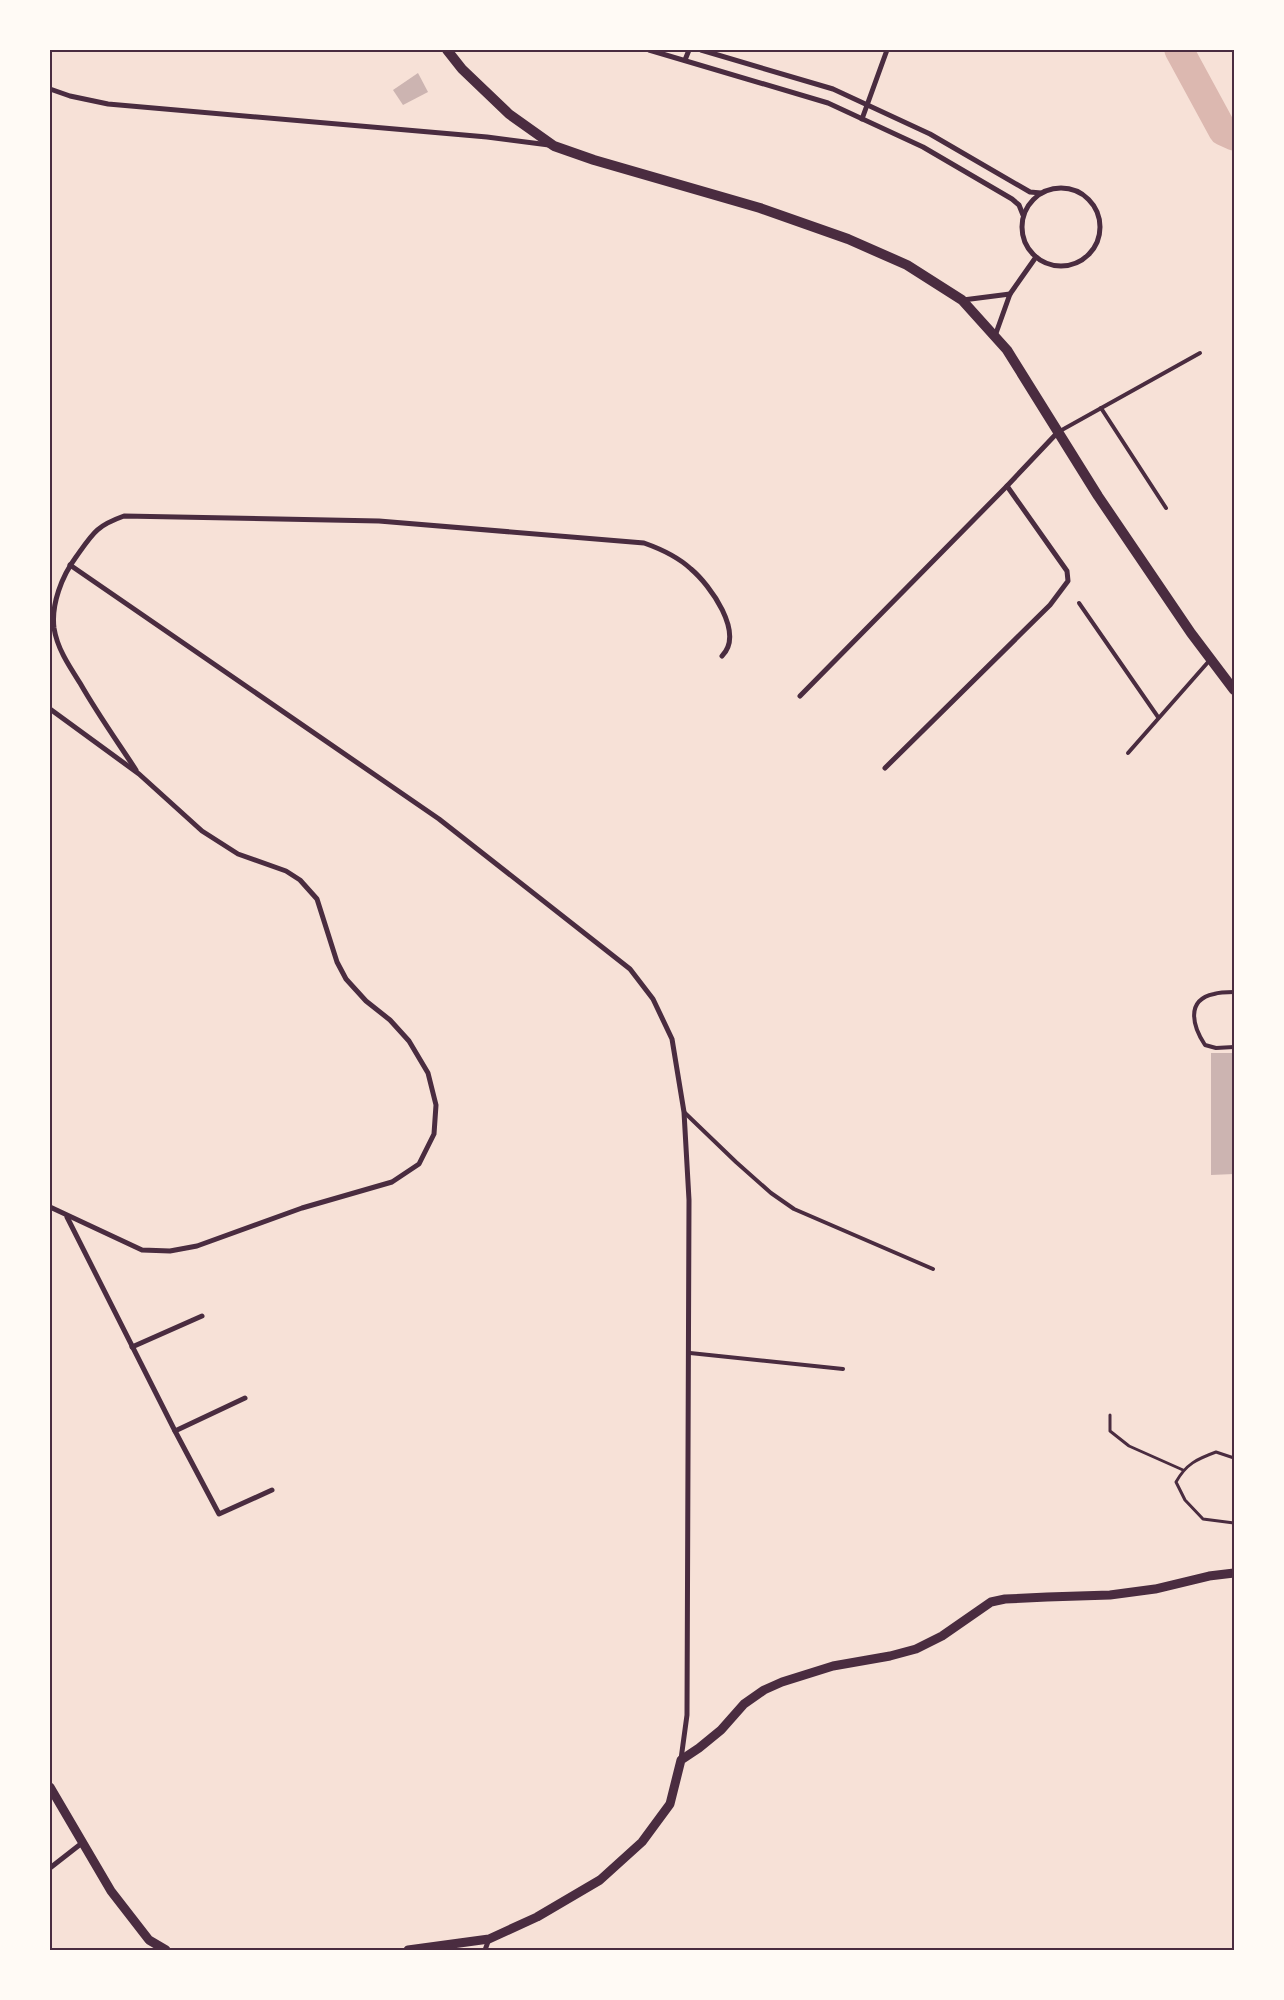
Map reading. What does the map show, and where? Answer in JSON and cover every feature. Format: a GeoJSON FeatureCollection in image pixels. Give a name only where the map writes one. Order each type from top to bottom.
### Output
{"type":"FeatureCollection","features":[{"type":"Feature","properties":{"kind":"main road"},"geometry":{"type":"LineString","coordinates":[[447,50],[462,69],[509,114],[554,146],[594,160],[760,208],[848,239],[907,265],[962,300],[1007,350],[1098,496],[1234,690]]}},
{"type":"Feature","properties":{"kind":"street"},"geometry":{"type":"LineString","coordinates":[[649,50],[828,103],[923,147],[1012,199],[1019,205],[1023,215],[1022,234],[1029,251],[1036,257],[1053,265],[1072,264],[1088,255],[1094,248],[1100,230],[1097,211],[1086,196],[1078,191],[1059,188],[1041,193],[1033,198],[1023,215]]}},
{"type":"Feature","properties":{"kind":"street"},"geometry":{"type":"LineString","coordinates":[[685,60],[688,50]]}},
{"type":"Feature","properties":{"kind":"street"},"geometry":{"type":"LineString","coordinates":[[700,50],[833,90],[930,134],[1030,192],[1041,193]]}},
{"type":"Feature","properties":{"kind":"street"},"geometry":{"type":"LineString","coordinates":[[862,119],[887,50]]}},
{"type":"Feature","properties":{"kind":"street"},"geometry":{"type":"LineString","coordinates":[[50,89],[70,96],[108,104],[487,137],[554,146]]}},
{"type":"Feature","properties":{"kind":"street"},"geometry":{"type":"LineString","coordinates":[[995,336],[1010,294],[1036,257]]}},
{"type":"Feature","properties":{"kind":"street"},"geometry":{"type":"LineString","coordinates":[[962,300],[1010,294]]}},
{"type":"Feature","properties":{"kind":"street"},"geometry":{"type":"LineString","coordinates":[[800,696],[1058,432]]}},
{"type":"Feature","properties":{"kind":"street"},"geometry":{"type":"LineString","coordinates":[[885,768],[1050,605],[1068,581],[1067,571],[1006,486]]}},
{"type":"Feature","properties":{"kind":"street"},"geometry":{"type":"LineString","coordinates":[[139,774],[93,706],[62,654],[54,628],[54,604],[70,565],[90,537],[104,523],[124,516],[378,521],[515,530],[644,543],[666,551],[691,568],[706,583],[723,612],[730,630],[727,652],[722,656]]}},
{"type":"Feature","properties":{"kind":"street"},"geometry":{"type":"LineString","coordinates":[[70,565],[439,819],[630,969],[653,999],[672,1039],[684,1112],[689,1200],[690,1353],[687,1715],[681,1760],[670,1804],[642,1842],[600,1880],[537,1917],[489,1939],[408,1950]]}},
{"type":"Feature","properties":{"kind":"street"},"geometry":{"type":"LineString","coordinates":[[50,709],[139,774],[202,831],[238,854],[286,871],[300,880],[317,899],[337,962],[346,979],[366,1001],[390,1020],[410,1041],[428,1073],[436,1104],[434,1134],[419,1164],[392,1182],[302,1208],[197,1246],[170,1251],[142,1250],[67,1216],[50,1206]]}},
{"type":"Feature","properties":{"kind":"street"},"geometry":{"type":"LineString","coordinates":[[67,1216],[219,1514],[272,1490]]}},
{"type":"Feature","properties":{"kind":"street"},"geometry":{"type":"LineString","coordinates":[[132,1346],[202,1316]]}},
{"type":"Feature","properties":{"kind":"street"},"geometry":{"type":"LineString","coordinates":[[175,1431],[245,1398]]}},
{"type":"Feature","properties":{"kind":"street"},"geometry":{"type":"LineString","coordinates":[[681,1760],[721,1730],[744,1704],[764,1690],[782,1682],[833,1666],[890,1656],[916,1649],[942,1636],[991,1602],[1005,1599],[1038,1597],[1110,1595],[1155,1589],[1209,1576],[1234,1573]]}},
{"type":"Feature","properties":{"kind":"street"},"geometry":{"type":"LineString","coordinates":[[50,1786],[111,1891],[149,1940],[166,1950]]}},
{"type":"Feature","properties":{"kind":"street"},"geometry":{"type":"LineString","coordinates":[[50,1868],[82,1843]]}},
{"type":"Feature","properties":{"kind":"street"},"geometry":{"type":"LineString","coordinates":[[485,1950],[489,1939]]}},
{"type":"Feature","properties":{"kind":"lane"},"geometry":{"type":"LineString","coordinates":[[1058,432],[1200,353]]}},
{"type":"Feature","properties":{"kind":"lane"},"geometry":{"type":"LineString","coordinates":[[1101,408],[1166,508]]}},
{"type":"Feature","properties":{"kind":"lane"},"geometry":{"type":"LineString","coordinates":[[1079,602],[1158,717]]}},
{"type":"Feature","properties":{"kind":"lane"},"geometry":{"type":"LineString","coordinates":[[1128,753],[1211,659]]}},
{"type":"Feature","properties":{"kind":"lane"},"geometry":{"type":"LineString","coordinates":[[1234,992],[1213,994],[1200,1000],[1194,1009],[1193,1019],[1198,1035],[1205,1045],[1216,1048],[1234,1047]]}},
{"type":"Feature","properties":{"kind":"lane"},"geometry":{"type":"LineString","coordinates":[[684,1112],[771,1193],[794,1209],[932,1269]]}},
{"type":"Feature","properties":{"kind":"lane"},"geometry":{"type":"LineString","coordinates":[[690,1353],[843,1369]]}},
{"type":"Feature","properties":{"kind":"path"},"geometry":{"type":"LineString","coordinates":[[1110,1415],[1110,1431],[1129,1446],[1183,1470]]}},
{"type":"Feature","properties":{"kind":"path"},"geometry":{"type":"LineString","coordinates":[[1234,1458],[1216,1452],[1198,1458],[1183,1470],[1176,1482],[1185,1500],[1203,1519],[1234,1523]]}},
{"type":"Feature","properties":{"kind":"building"},"geometry":{"type":"Polygon","coordinates":[[[418,73],[428,92],[403,105],[393,90],[418,73]]]}},
{"type":"Feature","properties":{"kind":"building"},"geometry":{"type":"Polygon","coordinates":[[[1211,1053],[1234,1053],[1234,1174],[1211,1175],[1211,1053]]]}},
{"type":"Feature","properties":{"kind":"waterway"},"geometry":{"type":"LineString","coordinates":[[1179,50],[1223,131],[1234,136]]}}]}
